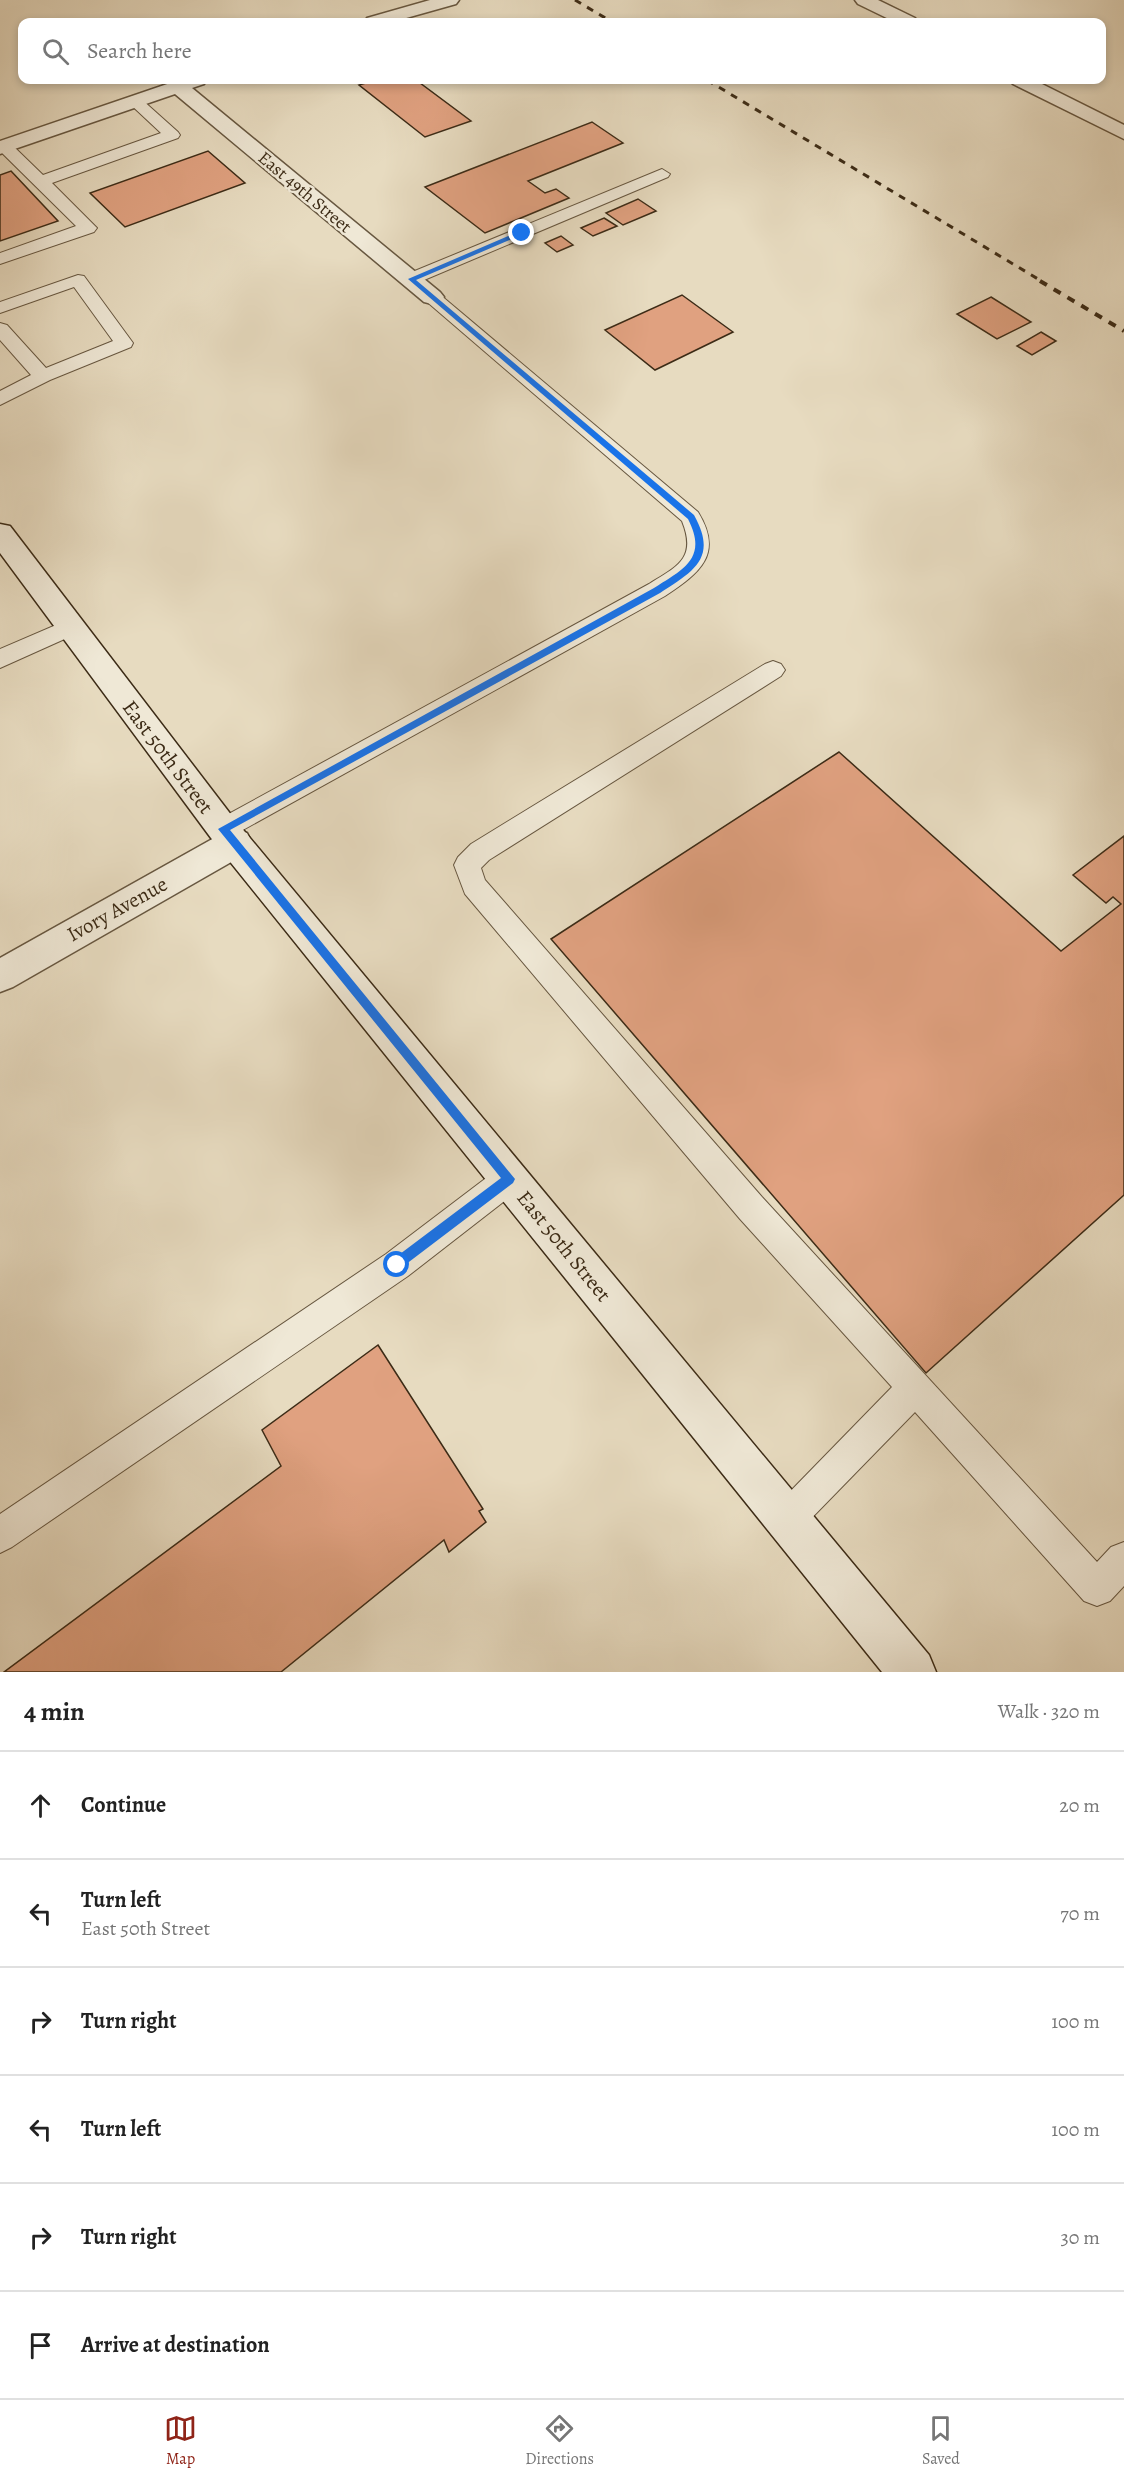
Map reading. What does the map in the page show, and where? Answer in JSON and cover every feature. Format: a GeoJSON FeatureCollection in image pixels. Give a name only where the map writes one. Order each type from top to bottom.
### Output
{"type":"FeatureCollection","features":[{"type":"Feature","properties":{"kind":"street"},"geometry":{"type":"LineString","coordinates":[[388,18],[450,0]]}},
{"type":"Feature","properties":{"kind":"street"},"geometry":{"type":"LineString","coordinates":[[864,0],[900,18]]}},
{"type":"Feature","properties":{"kind":"street"},"geometry":{"type":"LineString","coordinates":[[3,147],[186,84]]}},
{"type":"Feature","properties":{"kind":"street"},"geometry":{"type":"LineString","coordinates":[[1028,84],[1124,133]]}},
{"type":"Feature","properties":{"kind":"street","name":"East 49th Street"},"geometry":{"type":"LineString","coordinates":[[177,87],[432,297]]}},
{"type":"Feature","properties":{"kind":"street","name":"East 50th Street"},"geometry":{"type":"LineString","coordinates":[[0,533],[229,836],[912,1672]]}},
{"type":"Feature","properties":{"kind":"street","name":"Ivory Avenue"},"geometry":{"type":"LineString","coordinates":[[0,975],[229,836]]}},
{"type":"Feature","properties":{"kind":"lane"},"geometry":{"type":"LineString","coordinates":[[43,181],[172,135],[135,101]]}},
{"type":"Feature","properties":{"kind":"lane"},"geometry":{"type":"LineString","coordinates":[[2,249],[67,235],[88,228],[43,181],[3,147]]}},
{"type":"Feature","properties":{"kind":"lane"},"geometry":{"type":"LineString","coordinates":[[411,279],[662,174]]}},
{"type":"Feature","properties":{"kind":"lane"},"geometry":{"type":"LineString","coordinates":[[34,233],[45,229],[67,235]]}},
{"type":"Feature","properties":{"kind":"lane"},"geometry":{"type":"LineString","coordinates":[[0,308],[78,280],[124,343],[43,376],[0,399]]}},
{"type":"Feature","properties":{"kind":"lane"},"geometry":{"type":"LineString","coordinates":[[229,836],[657,590],[686,572],[698,555],[700,535],[691,517],[432,297]]}},
{"type":"Feature","properties":{"kind":"lane"},"geometry":{"type":"LineString","coordinates":[[0,329],[43,376]]}},
{"type":"Feature","properties":{"kind":"lane"},"geometry":{"type":"LineString","coordinates":[[0,659],[70,627]]}},
{"type":"Feature","properties":{"kind":"lane"},"geometry":{"type":"LineString","coordinates":[[773,670],[480,852],[467,865],[474,886],[752,1208],[1097,1588],[1124,1560]]}},
{"type":"Feature","properties":{"kind":"lane"},"geometry":{"type":"LineString","coordinates":[[0,1535],[397,1265],[509,1179]]}},
{"type":"Feature","properties":{"kind":"lane"},"geometry":{"type":"LineString","coordinates":[[787,1519],[915,1388]]}},
{"type":"Feature","properties":{"kind":"building"},"geometry":{"type":"Polygon","coordinates":[[[421,84],[471,121],[425,137],[359,85],[421,84]]]}},
{"type":"Feature","properties":{"kind":"building"},"geometry":{"type":"Polygon","coordinates":[[[592,122],[623,143],[528,181],[545,193],[556,189],[569,198],[485,233],[425,187],[592,122]]]}},
{"type":"Feature","properties":{"kind":"building"},"geometry":{"type":"Polygon","coordinates":[[[208,151],[245,183],[125,227],[90,193],[208,151]]]}},
{"type":"Feature","properties":{"kind":"building"},"geometry":{"type":"Polygon","coordinates":[[[11,171],[58,221],[0,241],[0,175],[11,171]]]}},
{"type":"Feature","properties":{"kind":"building"},"geometry":{"type":"Polygon","coordinates":[[[638,199],[656,211],[623,225],[606,213],[638,199]]]}},
{"type":"Feature","properties":{"kind":"building"},"geometry":{"type":"Polygon","coordinates":[[[604,218],[617,226],[593,236],[581,228],[604,218]]]}},
{"type":"Feature","properties":{"kind":"building"},"geometry":{"type":"Polygon","coordinates":[[[561,236],[573,245],[557,252],[545,243],[561,236]]]}},
{"type":"Feature","properties":{"kind":"building"},"geometry":{"type":"Polygon","coordinates":[[[682,295],[733,332],[655,370],[605,330],[682,295]]]}},
{"type":"Feature","properties":{"kind":"building"},"geometry":{"type":"Polygon","coordinates":[[[991,297],[1031,322],[997,339],[957,314],[991,297]]]}},
{"type":"Feature","properties":{"kind":"building"},"geometry":{"type":"Polygon","coordinates":[[[1041,332],[1056,341],[1032,355],[1017,346],[1041,332]]]}},
{"type":"Feature","properties":{"kind":"building"},"geometry":{"type":"Polygon","coordinates":[[[839,752],[1061,951],[1121,904],[1113,897],[1106,903],[1073,875],[1124,836],[1124,1195],[926,1373],[551,939],[839,752]]]}},
{"type":"Feature","properties":{"kind":"building"},"geometry":{"type":"Polygon","coordinates":[[[378,1345],[483,1509],[479,1511],[486,1522],[449,1552],[444,1540],[281,1672],[4,1672],[281,1466],[262,1430],[378,1345]]]}},
{"type":"Feature","properties":{"kind":"railway"},"geometry":{"type":"LineString","coordinates":[[575,0],[605,18]]}},
{"type":"Feature","properties":{"kind":"railway"},"geometry":{"type":"LineString","coordinates":[[714,84],[1043,282]]}},
{"type":"Feature","properties":{"kind":"railway"},"geometry":{"type":"LineString","coordinates":[[1040,281],[1124,331]]}},
{"type":"Feature","properties":{"kind":"route"},"geometry":{"type":"LineString","coordinates":[[397,1265],[509,1179],[223,829],[657,590],[686,572],[698,555],[700,535],[691,517],[411,279],[522,233]]}}]}
